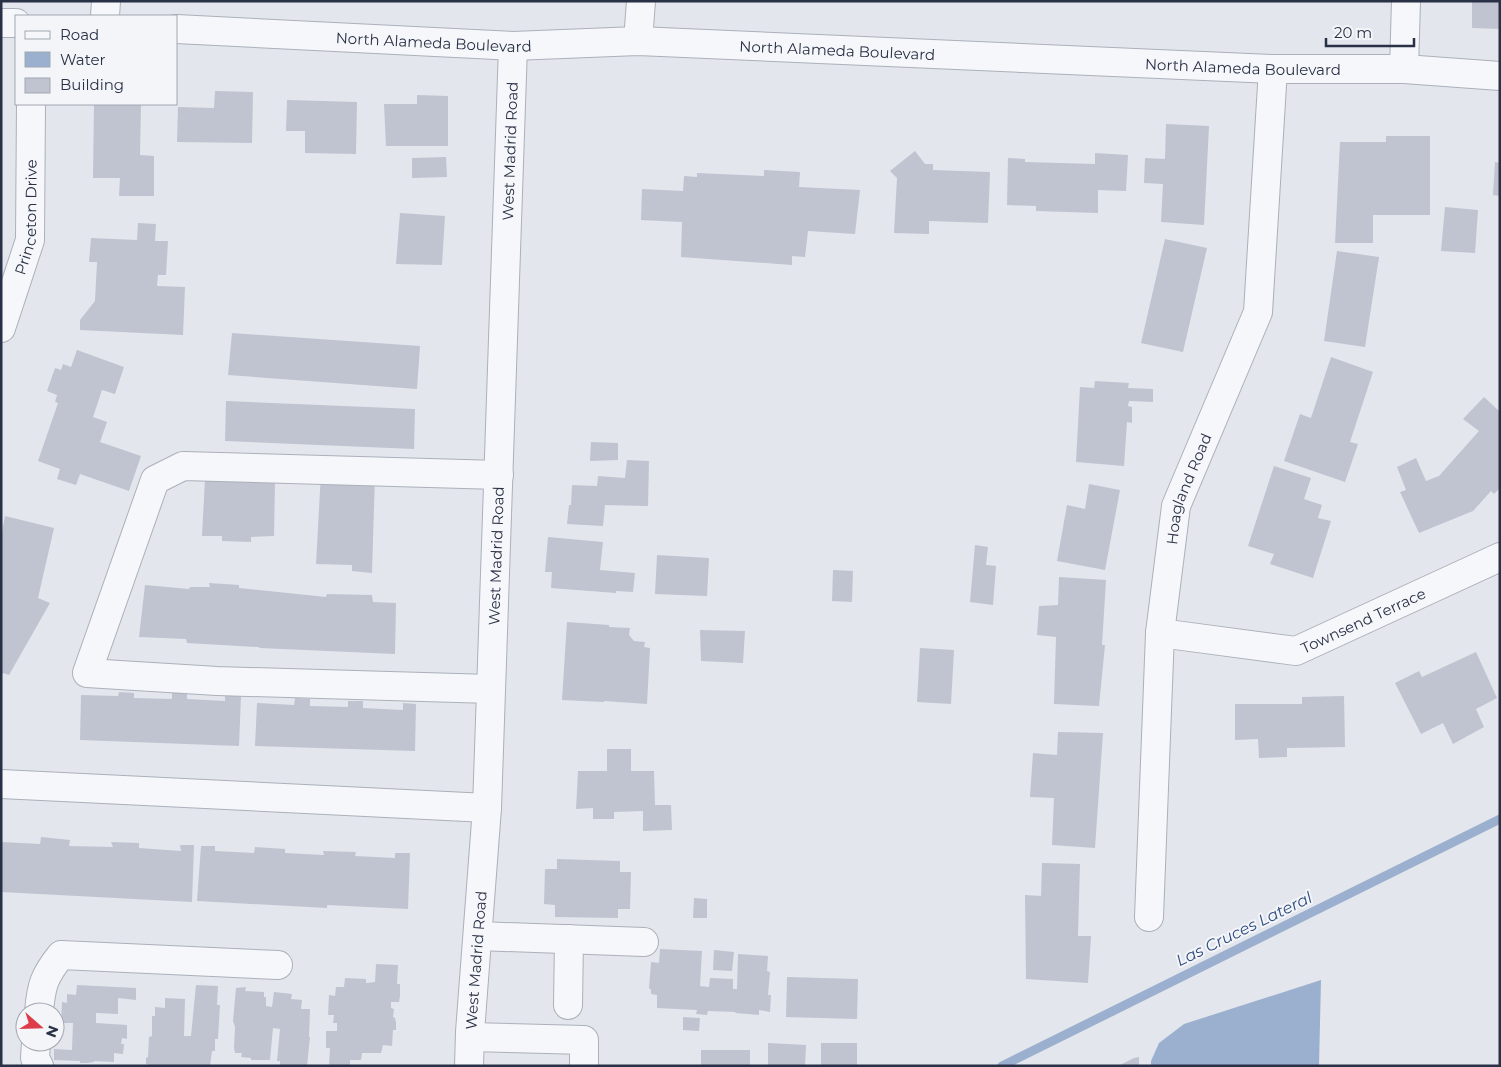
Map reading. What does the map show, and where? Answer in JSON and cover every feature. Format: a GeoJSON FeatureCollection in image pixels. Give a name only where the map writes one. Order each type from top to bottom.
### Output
{"type":"FeatureCollection","features":[{"type":"Feature","properties":{"kind":"street"},"geometry":{"type":"LineString","coordinates":[[105,15],[106,1]]}},
{"type":"Feature","properties":{"kind":"street"},"geometry":{"type":"LineString","coordinates":[[638,41],[641,1]]}},
{"type":"Feature","properties":{"kind":"street"},"geometry":{"type":"LineString","coordinates":[[1404,69],[1406,1]]}},
{"type":"Feature","properties":{"kind":"street"},"geometry":{"type":"LineString","coordinates":[[1,22],[15,23]]}},
{"type":"Feature","properties":{"kind":"street","name":"North Alameda Boulevard"},"geometry":{"type":"LineString","coordinates":[[178,29],[513,46],[638,41],[1273,69],[1404,69],[1500,76]]}},
{"type":"Feature","properties":{"kind":"street","name":"West Madrid Road"},"geometry":{"type":"LineString","coordinates":[[469,1066],[487,808],[513,46]]}},
{"type":"Feature","properties":{"kind":"street","name":"Hoagland Road"},"geometry":{"type":"LineString","coordinates":[[1149,917],[1160,633],[1176,506],[1258,312],[1273,69]]}},
{"type":"Feature","properties":{"kind":"street","name":"Princeton Drive"},"geometry":{"type":"LineString","coordinates":[[1,328],[30,240],[31,105]]}},
{"type":"Feature","properties":{"kind":"street"},"geometry":{"type":"LineString","coordinates":[[491,690],[217,681],[87,673],[155,480],[183,466],[499,475]]}},
{"type":"Feature","properties":{"kind":"street","name":"Townsend Terrace"},"geometry":{"type":"LineString","coordinates":[[1160,633],[1296,651],[1500,557]]}},
{"type":"Feature","properties":{"kind":"street"},"geometry":{"type":"LineString","coordinates":[[1,784],[487,808]]}},
{"type":"Feature","properties":{"kind":"street"},"geometry":{"type":"LineString","coordinates":[[478,936],[644,942]]}},
{"type":"Feature","properties":{"kind":"street"},"geometry":{"type":"LineString","coordinates":[[568,1005],[569,939]]}},
{"type":"Feature","properties":{"kind":"street"},"geometry":{"type":"LineString","coordinates":[[40,1002],[41,990],[50,968],[61,955],[278,965]]}},
{"type":"Feature","properties":{"kind":"street"},"geometry":{"type":"LineString","coordinates":[[470,1037],[584,1040],[584,1066]]}},
{"type":"Feature","properties":{"kind":"street"},"geometry":{"type":"LineString","coordinates":[[35,1052],[38,1066]]}},
{"type":"Feature","properties":{"kind":"water"},"geometry":{"type":"Polygon","coordinates":[[[1321,980],[1319,1066],[1151,1066],[1151,1061],[1159,1043],[1184,1024],[1321,980]]]}},
{"type":"Feature","properties":{"kind":"building"},"geometry":{"type":"Polygon","coordinates":[[[1472,1],[1500,1],[1500,29],[1472,28],[1472,1]]]}},
{"type":"Feature","properties":{"kind":"building"},"geometry":{"type":"Polygon","coordinates":[[[215,91],[253,92],[252,143],[177,142],[178,107],[214,108],[215,91]]]}},
{"type":"Feature","properties":{"kind":"building"},"geometry":{"type":"Polygon","coordinates":[[[417,95],[448,96],[448,146],[386,146],[384,104],[417,104],[417,95]]]}},
{"type":"Feature","properties":{"kind":"building"},"geometry":{"type":"Polygon","coordinates":[[[287,100],[357,102],[356,154],[305,153],[305,131],[286,131],[287,100]]]}},
{"type":"Feature","properties":{"kind":"building"},"geometry":{"type":"Polygon","coordinates":[[[94,105],[141,105],[140,155],[154,156],[154,196],[119,196],[120,178],[93,178],[94,105]]]}},
{"type":"Feature","properties":{"kind":"building"},"geometry":{"type":"Polygon","coordinates":[[[1166,124],[1209,126],[1204,225],[1161,222],[1163,184],[1144,183],[1145,158],[1165,159],[1166,124]]]}},
{"type":"Feature","properties":{"kind":"building"},"geometry":{"type":"Polygon","coordinates":[[[1386,136],[1430,136],[1430,215],[1373,215],[1373,243],[1335,243],[1340,142],[1386,142],[1386,136]]]}},
{"type":"Feature","properties":{"kind":"building"},"geometry":{"type":"Polygon","coordinates":[[[915,151],[925,164],[933,164],[933,170],[990,172],[988,223],[929,221],[929,234],[894,233],[897,178],[890,171],[915,151]]]}},
{"type":"Feature","properties":{"kind":"building"},"geometry":{"type":"Polygon","coordinates":[[[1095,153],[1128,155],[1126,191],[1098,190],[1098,213],[1036,211],[1036,206],[1007,205],[1008,158],[1025,159],[1025,162],[1095,164],[1095,153]]]}},
{"type":"Feature","properties":{"kind":"building"},"geometry":{"type":"Polygon","coordinates":[[[446,157],[447,177],[412,178],[412,158],[446,157]]]}},
{"type":"Feature","properties":{"kind":"building"},"geometry":{"type":"Polygon","coordinates":[[[1495,162],[1500,163],[1500,196],[1493,195],[1495,162]]]}},
{"type":"Feature","properties":{"kind":"building"},"geometry":{"type":"Polygon","coordinates":[[[764,170],[800,172],[799,187],[860,190],[855,234],[808,231],[805,257],[792,256],[792,265],[681,257],[682,222],[641,220],[642,189],[683,191],[684,176],[697,177],[697,173],[764,176],[764,170]]]}},
{"type":"Feature","properties":{"kind":"building"},"geometry":{"type":"Polygon","coordinates":[[[1445,207],[1478,210],[1475,253],[1441,251],[1445,207]]]}},
{"type":"Feature","properties":{"kind":"building"},"geometry":{"type":"Polygon","coordinates":[[[400,213],[445,216],[442,265],[396,264],[400,213]]]}},
{"type":"Feature","properties":{"kind":"building"},"geometry":{"type":"Polygon","coordinates":[[[138,223],[156,224],[155,241],[168,241],[166,275],[158,275],[157,286],[185,287],[183,335],[80,330],[80,320],[95,301],[97,262],[89,262],[91,238],[137,240],[138,223]]]}},
{"type":"Feature","properties":{"kind":"building"},"geometry":{"type":"Polygon","coordinates":[[[1165,239],[1207,248],[1183,352],[1141,343],[1165,239]]]}},
{"type":"Feature","properties":{"kind":"building"},"geometry":{"type":"Polygon","coordinates":[[[1337,251],[1379,257],[1365,347],[1324,341],[1337,251]]]}},
{"type":"Feature","properties":{"kind":"building"},"geometry":{"type":"Polygon","coordinates":[[[232,333],[420,346],[417,389],[228,375],[232,333]]]}},
{"type":"Feature","properties":{"kind":"building"},"geometry":{"type":"Polygon","coordinates":[[[77,350],[124,367],[115,394],[102,390],[93,417],[107,422],[100,442],[141,456],[129,491],[80,474],[76,485],[57,479],[60,469],[38,461],[58,403],[55,402],[57,395],[47,391],[55,368],[61,370],[63,364],[71,367],[77,350]]]}},
{"type":"Feature","properties":{"kind":"building"},"geometry":{"type":"Polygon","coordinates":[[[1331,357],[1373,372],[1350,442],[1358,444],[1345,482],[1284,461],[1300,414],[1311,418],[1331,357]]]}},
{"type":"Feature","properties":{"kind":"building"},"geometry":{"type":"Polygon","coordinates":[[[1095,381],[1129,383],[1128,388],[1153,389],[1153,402],[1129,401],[1128,406],[1132,407],[1132,423],[1127,422],[1124,466],[1076,462],[1080,387],[1094,388],[1095,381]]]}},
{"type":"Feature","properties":{"kind":"building"},"geometry":{"type":"Polygon","coordinates":[[[1484,397],[1500,412],[1500,488],[1494,494],[1491,491],[1473,511],[1419,533],[1400,492],[1406,490],[1397,467],[1416,458],[1426,481],[1439,476],[1479,431],[1463,419],[1484,397]]]}},
{"type":"Feature","properties":{"kind":"building"},"geometry":{"type":"Polygon","coordinates":[[[226,401],[415,409],[414,449],[225,441],[226,401]]]}},
{"type":"Feature","properties":{"kind":"building"},"geometry":{"type":"Polygon","coordinates":[[[591,442],[618,443],[618,460],[590,461],[591,442]]]}},
{"type":"Feature","properties":{"kind":"building"},"geometry":{"type":"Polygon","coordinates":[[[627,460],[649,461],[648,506],[605,505],[603,526],[567,524],[569,505],[571,505],[572,485],[597,486],[598,476],[625,478],[627,460]]]}},
{"type":"Feature","properties":{"kind":"building"},"geometry":{"type":"Polygon","coordinates":[[[1274,466],[1311,478],[1304,499],[1322,505],[1318,518],[1331,521],[1313,578],[1270,564],[1274,554],[1248,546],[1274,466]]]}},
{"type":"Feature","properties":{"kind":"building"},"geometry":{"type":"Polygon","coordinates":[[[321,473],[375,475],[372,573],[352,571],[352,565],[316,564],[321,473]]]}},
{"type":"Feature","properties":{"kind":"building"},"geometry":{"type":"Polygon","coordinates":[[[205,479],[275,481],[274,536],[251,537],[251,542],[222,541],[222,536],[202,536],[205,479]]]}},
{"type":"Feature","properties":{"kind":"building"},"geometry":{"type":"Polygon","coordinates":[[[1089,484],[1120,490],[1105,570],[1057,561],[1067,505],[1085,509],[1089,484]]]}},
{"type":"Feature","properties":{"kind":"building"},"geometry":{"type":"Polygon","coordinates":[[[5,516],[54,528],[38,598],[50,603],[9,675],[3,673],[1,677],[1,537],[5,516]]]}},
{"type":"Feature","properties":{"kind":"building"},"geometry":{"type":"Polygon","coordinates":[[[548,537],[603,542],[600,570],[635,573],[633,592],[616,591],[616,593],[551,588],[552,572],[545,572],[548,537]]]}},
{"type":"Feature","properties":{"kind":"building"},"geometry":{"type":"Polygon","coordinates":[[[975,545],[988,547],[986,565],[996,566],[993,605],[970,602],[975,545]]]}},
{"type":"Feature","properties":{"kind":"building"},"geometry":{"type":"Polygon","coordinates":[[[657,555],[709,558],[707,596],[655,594],[657,555]]]}},
{"type":"Feature","properties":{"kind":"building"},"geometry":{"type":"Polygon","coordinates":[[[833,570],[853,571],[852,602],[832,601],[833,570]]]}},
{"type":"Feature","properties":{"kind":"building"},"geometry":{"type":"Polygon","coordinates":[[[1059,577],[1106,580],[1102,645],[1105,645],[1099,706],[1054,704],[1056,637],[1037,635],[1039,606],[1058,605],[1059,577]]]}},
{"type":"Feature","properties":{"kind":"building"},"geometry":{"type":"Polygon","coordinates":[[[209,583],[239,585],[239,588],[326,597],[327,594],[372,595],[373,602],[396,603],[395,654],[260,648],[187,643],[186,639],[139,637],[145,585],[189,589],[190,587],[210,587],[209,583]]]}},
{"type":"Feature","properties":{"kind":"building"},"geometry":{"type":"Polygon","coordinates":[[[567,622],[630,628],[629,635],[634,641],[645,642],[644,647],[650,648],[647,704],[562,700],[567,622]]]}},
{"type":"Feature","properties":{"kind":"building"},"geometry":{"type":"Polygon","coordinates":[[[700,630],[745,631],[743,663],[701,661],[700,630]]]}},
{"type":"Feature","properties":{"kind":"building"},"geometry":{"type":"Polygon","coordinates":[[[920,648],[954,650],[951,704],[917,702],[920,648]]]}},
{"type":"Feature","properties":{"kind":"building"},"geometry":{"type":"Polygon","coordinates":[[[1476,652],[1497,698],[1476,709],[1484,727],[1453,744],[1443,723],[1421,734],[1395,683],[1419,671],[1422,677],[1476,652]]]}},
{"type":"Feature","properties":{"kind":"building"},"geometry":{"type":"Polygon","coordinates":[[[119,692],[134,693],[134,698],[172,699],[172,693],[187,693],[187,699],[225,701],[225,695],[241,696],[239,746],[80,740],[81,695],[118,696],[119,692]]]}},
{"type":"Feature","properties":{"kind":"building"},"geometry":{"type":"Polygon","coordinates":[[[1344,696],[1345,747],[1287,748],[1287,757],[1259,758],[1258,739],[1235,740],[1235,704],[1302,704],[1302,697],[1344,696]]]}},
{"type":"Feature","properties":{"kind":"building"},"geometry":{"type":"Polygon","coordinates":[[[295,698],[310,699],[310,706],[348,707],[348,701],[363,701],[363,708],[403,710],[403,703],[416,704],[415,751],[255,746],[257,703],[294,705],[295,698]]]}},
{"type":"Feature","properties":{"kind":"building"},"geometry":{"type":"Polygon","coordinates":[[[1058,732],[1103,733],[1095,848],[1052,845],[1054,798],[1030,797],[1033,753],[1057,755],[1058,732]]]}},
{"type":"Feature","properties":{"kind":"building"},"geometry":{"type":"Polygon","coordinates":[[[607,749],[631,749],[631,771],[654,771],[655,805],[671,805],[672,830],[643,831],[643,811],[614,812],[614,819],[593,819],[593,808],[576,809],[578,771],[607,771],[607,749]]]}},
{"type":"Feature","properties":{"kind":"building"},"geometry":{"type":"Polygon","coordinates":[[[41,837],[70,840],[69,846],[113,847],[111,842],[139,843],[139,848],[181,851],[180,845],[194,845],[192,902],[1,892],[1,842],[40,844],[41,837]]]}},
{"type":"Feature","properties":{"kind":"building"},"geometry":{"type":"Polygon","coordinates":[[[201,846],[215,846],[215,851],[254,853],[255,847],[285,849],[285,853],[324,855],[323,851],[356,852],[355,856],[395,858],[395,853],[410,853],[408,909],[327,905],[327,908],[197,901],[201,846]]]}},
{"type":"Feature","properties":{"kind":"building"},"geometry":{"type":"Polygon","coordinates":[[[557,859],[620,861],[620,872],[631,872],[630,909],[618,909],[618,918],[555,917],[555,905],[544,904],[545,869],[557,869],[557,859]]]}},
{"type":"Feature","properties":{"kind":"building"},"geometry":{"type":"Polygon","coordinates":[[[1042,863],[1080,864],[1078,936],[1091,936],[1088,983],[1026,979],[1025,895],[1041,896],[1042,863]]]}},
{"type":"Feature","properties":{"kind":"building"},"geometry":{"type":"Polygon","coordinates":[[[694,898],[707,899],[707,918],[693,918],[694,898]]]}},
{"type":"Feature","properties":{"kind":"building"},"geometry":{"type":"Polygon","coordinates":[[[660,949],[702,951],[700,986],[709,987],[710,978],[733,979],[733,989],[737,989],[738,954],[768,956],[767,971],[770,972],[768,995],[771,995],[770,1012],[759,1010],[759,1015],[708,1011],[707,1015],[696,1014],[697,1010],[657,1008],[657,995],[651,994],[651,989],[649,989],[651,962],[659,963],[660,949]]]}},
{"type":"Feature","properties":{"kind":"building"},"geometry":{"type":"Polygon","coordinates":[[[714,950],[734,952],[732,971],[713,970],[714,950]]]}},
{"type":"Feature","properties":{"kind":"building"},"geometry":{"type":"Polygon","coordinates":[[[376,964],[398,965],[397,984],[400,984],[400,996],[399,1002],[391,1002],[391,1008],[394,1009],[393,1017],[396,1023],[396,1030],[393,1030],[392,1046],[383,1045],[381,1053],[362,1053],[361,1060],[350,1060],[350,1066],[329,1066],[330,1048],[326,1048],[326,1031],[337,1031],[337,1023],[333,1023],[334,1015],[328,1015],[329,995],[335,996],[336,987],[344,987],[345,978],[366,979],[366,983],[375,982],[376,964]]]}},
{"type":"Feature","properties":{"kind":"building"},"geometry":{"type":"Polygon","coordinates":[[[787,977],[858,979],[857,1019],[786,1017],[787,977]]]}},
{"type":"Feature","properties":{"kind":"building"},"geometry":{"type":"Polygon","coordinates":[[[77,985],[136,988],[136,1000],[118,998],[118,1014],[96,1013],[96,1023],[127,1025],[127,1039],[122,1038],[121,1044],[124,1044],[123,1054],[114,1053],[114,1062],[94,1061],[80,1063],[80,1061],[54,1060],[54,1052],[72,1050],[73,1023],[65,1023],[65,1003],[67,1003],[67,994],[76,995],[77,985]]]}},
{"type":"Feature","properties":{"kind":"building"},"geometry":{"type":"Polygon","coordinates":[[[196,985],[218,986],[217,1005],[220,1005],[218,1039],[215,1039],[215,1051],[212,1051],[210,1066],[148,1066],[146,1058],[148,1057],[149,1037],[152,1036],[152,1016],[155,1016],[155,1007],[165,1008],[165,998],[185,999],[184,1036],[191,1036],[196,985]]]}},
{"type":"Feature","properties":{"kind":"building"},"geometry":{"type":"Polygon","coordinates":[[[246,987],[245,991],[264,992],[266,1006],[272,1007],[274,992],[292,994],[291,999],[302,1000],[301,1009],[310,1009],[307,1066],[280,1066],[280,1061],[277,1061],[280,1029],[273,1028],[270,1060],[251,1060],[251,1058],[241,1057],[242,1053],[235,1053],[235,1027],[233,1021],[236,988],[246,987]]]}},
{"type":"Feature","properties":{"kind":"building"},"geometry":{"type":"Polygon","coordinates":[[[683,1017],[700,1018],[699,1031],[683,1030],[683,1017]]]}},
{"type":"Feature","properties":{"kind":"building"},"geometry":{"type":"Polygon","coordinates":[[[768,1043],[806,1045],[805,1066],[768,1066],[768,1043]]]}},
{"type":"Feature","properties":{"kind":"building"},"geometry":{"type":"Polygon","coordinates":[[[821,1043],[857,1043],[857,1066],[821,1066],[821,1043]]]}},
{"type":"Feature","properties":{"kind":"building"},"geometry":{"type":"Polygon","coordinates":[[[701,1050],[750,1050],[750,1066],[701,1066],[701,1050]]]}},
{"type":"Feature","properties":{"kind":"building"},"geometry":{"type":"Polygon","coordinates":[[[1139,1057],[1139,1066],[1118,1066],[1134,1058],[1139,1057]]]}},
{"type":"Feature","properties":{"kind":"waterway","name":"Las Cruces Lateral"},"geometry":{"type":"LineString","coordinates":[[1002,1066],[1500,819]]}}]}
